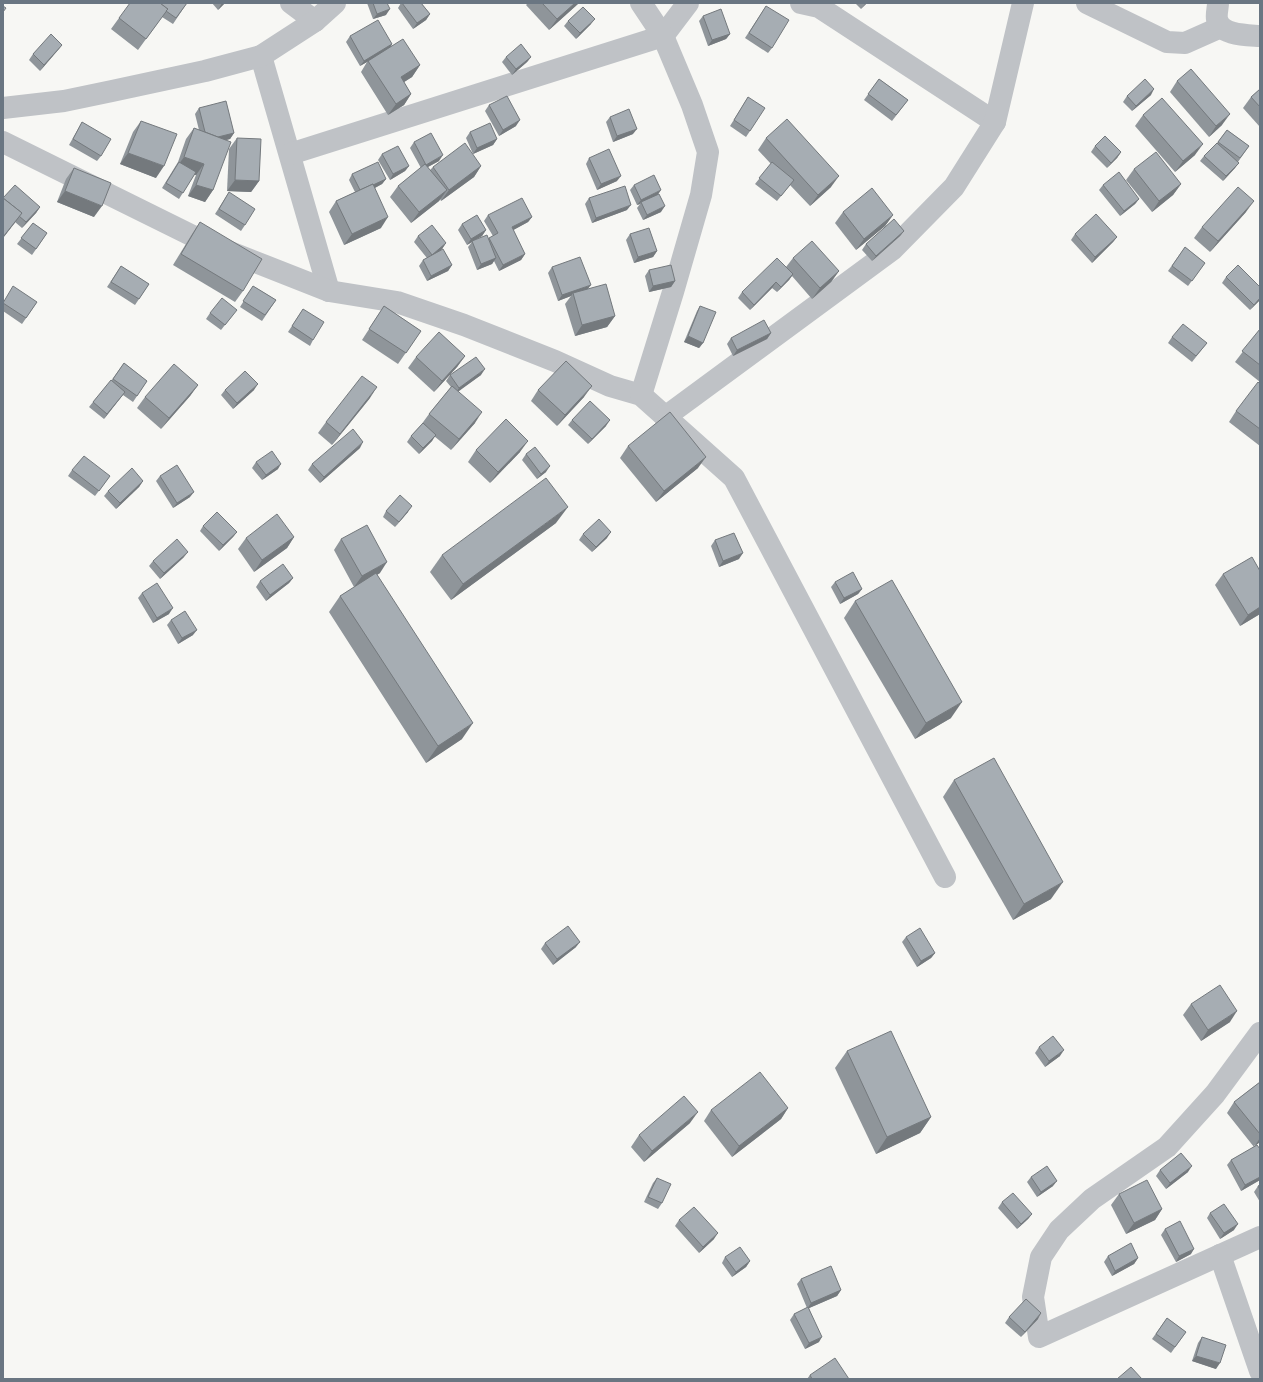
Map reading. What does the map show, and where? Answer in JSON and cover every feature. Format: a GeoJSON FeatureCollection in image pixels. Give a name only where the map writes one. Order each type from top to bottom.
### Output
{"type":"FeatureCollection","features":[{"type":"Feature","properties":{"kind":"street"},"geometry":{"type":"LineString","coordinates":[[291,3],[315,21]]}},
{"type":"Feature","properties":{"kind":"street"},"geometry":{"type":"LineString","coordinates":[[3,108],[64,101],[105,93],[205,71],[261,56],[315,21],[335,3]]}},
{"type":"Feature","properties":{"kind":"street"},"geometry":{"type":"LineString","coordinates":[[641,3],[663,36],[692,105],[708,152],[702,195],[641,395]]}},
{"type":"Feature","properties":{"kind":"street"},"geometry":{"type":"LineString","coordinates":[[290,154],[663,36],[688,3]]}},
{"type":"Feature","properties":{"kind":"street"},"geometry":{"type":"LineString","coordinates":[[801,3],[819,8],[995,122]]}},
{"type":"Feature","properties":{"kind":"street"},"geometry":{"type":"LineString","coordinates":[[666,417],[892,250],[954,187],[995,122],[1023,3]]}},
{"type":"Feature","properties":{"kind":"street"},"geometry":{"type":"LineString","coordinates":[[1087,3],[1167,42],[1185,43],[1221,27]]}},
{"type":"Feature","properties":{"kind":"street"},"geometry":{"type":"LineString","coordinates":[[1218,3],[1217,20],[1221,27],[1234,34],[1260,36]]}},
{"type":"Feature","properties":{"kind":"street"},"geometry":{"type":"LineString","coordinates":[[261,56],[330,291]]}},
{"type":"Feature","properties":{"kind":"street"},"geometry":{"type":"LineString","coordinates":[[3,142],[207,243],[330,291],[404,304],[478,330],[555,361],[610,386],[641,395],[734,478],[945,877]]}},
{"type":"Feature","properties":{"kind":"street"},"geometry":{"type":"LineString","coordinates":[[1260,1033],[1215,1094],[1167,1147],[1092,1199],[1059,1230],[1041,1257],[1033,1297],[1039,1337],[1260,1237]]}},
{"type":"Feature","properties":{"kind":"street"},"geometry":{"type":"LineString","coordinates":[[1220,1255],[1260,1371]]}},
{"type":"Feature","properties":{"kind":"building"},"geometry":{"type":"Polygon","coordinates":[[[130,3],[160,3],[168,9],[146,39],[119,18],[130,3]]]}},
{"type":"Feature","properties":{"kind":"building"},"geometry":{"type":"Polygon","coordinates":[[[160,3],[187,3],[176,18],[166,11],[168,9],[160,3]]]}},
{"type":"Feature","properties":{"kind":"building"},"geometry":{"type":"Polygon","coordinates":[[[373,3],[387,3],[390,9],[377,14],[373,3]]]}},
{"type":"Feature","properties":{"kind":"building"},"geometry":{"type":"Polygon","coordinates":[[[402,3],[421,3],[430,14],[417,23],[402,3]]]}},
{"type":"Feature","properties":{"kind":"building"},"geometry":{"type":"Polygon","coordinates":[[[542,3],[575,3],[557,19],[542,3]]]}},
{"type":"Feature","properties":{"kind":"building"},"geometry":{"type":"Polygon","coordinates":[[[766,6],[789,20],[772,48],[749,33],[766,6]]]}},
{"type":"Feature","properties":{"kind":"building"},"geometry":{"type":"Polygon","coordinates":[[[583,7],[595,19],[580,33],[568,21],[583,7]]]}},
{"type":"Feature","properties":{"kind":"building"},"geometry":{"type":"Polygon","coordinates":[[[721,9],[730,34],[712,40],[703,16],[721,9]]]}},
{"type":"Feature","properties":{"kind":"building"},"geometry":{"type":"Polygon","coordinates":[[[378,20],[392,44],[364,61],[350,36],[378,20]]]}},
{"type":"Feature","properties":{"kind":"building"},"geometry":{"type":"Polygon","coordinates":[[[51,34],[62,45],[44,65],[33,54],[51,34]]]}},
{"type":"Feature","properties":{"kind":"building"},"geometry":{"type":"Polygon","coordinates":[[[403,39],[420,65],[401,77],[411,94],[396,104],[368,61],[403,39]]]}},
{"type":"Feature","properties":{"kind":"building"},"geometry":{"type":"Polygon","coordinates":[[[521,44],[531,57],[516,69],[506,57],[521,44]]]}},
{"type":"Feature","properties":{"kind":"building"},"geometry":{"type":"Polygon","coordinates":[[[1191,69],[1230,114],[1216,126],[1177,81],[1191,69]]]}},
{"type":"Feature","properties":{"kind":"building"},"geometry":{"type":"Polygon","coordinates":[[[879,79],[908,100],[896,115],[868,94],[879,79]]]}},
{"type":"Feature","properties":{"kind":"building"},"geometry":{"type":"Polygon","coordinates":[[[1145,79],[1154,89],[1136,106],[1127,96],[1145,79]]]}},
{"type":"Feature","properties":{"kind":"building"},"geometry":{"type":"Polygon","coordinates":[[[1260,89],[1260,107],[1251,97],[1260,89]]]}},
{"type":"Feature","properties":{"kind":"building"},"geometry":{"type":"Polygon","coordinates":[[[507,96],[520,120],[503,130],[489,105],[507,96]]]}},
{"type":"Feature","properties":{"kind":"building"},"geometry":{"type":"Polygon","coordinates":[[[748,97],[765,108],[750,131],[734,120],[748,97]]]}},
{"type":"Feature","properties":{"kind":"building"},"geometry":{"type":"Polygon","coordinates":[[[1162,98],[1203,144],[1183,161],[1143,115],[1162,98]]]}},
{"type":"Feature","properties":{"kind":"building"},"geometry":{"type":"Polygon","coordinates":[[[226,101],[234,133],[218,137],[205,132],[199,108],[226,101]]]}},
{"type":"Feature","properties":{"kind":"building"},"geometry":{"type":"Polygon","coordinates":[[[629,109],[637,129],[617,136],[610,117],[629,109]]]}},
{"type":"Feature","properties":{"kind":"building"},"geometry":{"type":"Polygon","coordinates":[[[787,119],[839,176],[818,195],[766,138],[787,119]]]}},
{"type":"Feature","properties":{"kind":"building"},"geometry":{"type":"Polygon","coordinates":[[[141,121],[177,134],[164,166],[128,153],[141,121]]]}},
{"type":"Feature","properties":{"kind":"building"},"geometry":{"type":"Polygon","coordinates":[[[82,122],[111,139],[101,156],[73,139],[82,122]]]}},
{"type":"Feature","properties":{"kind":"building"},"geometry":{"type":"Polygon","coordinates":[[[490,123],[497,139],[477,148],[470,132],[490,123]]]}},
{"type":"Feature","properties":{"kind":"building"},"geometry":{"type":"Polygon","coordinates":[[[194,128],[231,142],[213,190],[196,185],[204,164],[184,157],[194,128]]]}},
{"type":"Feature","properties":{"kind":"building"},"geometry":{"type":"Polygon","coordinates":[[[1227,130],[1249,146],[1240,158],[1218,142],[1227,130]]]}},
{"type":"Feature","properties":{"kind":"building"},"geometry":{"type":"Polygon","coordinates":[[[431,133],[443,155],[426,165],[414,142],[431,133]]]}},
{"type":"Feature","properties":{"kind":"building"},"geometry":{"type":"Polygon","coordinates":[[[1105,136],[1121,152],[1111,163],[1095,146],[1105,136]]]}},
{"type":"Feature","properties":{"kind":"building"},"geometry":{"type":"Polygon","coordinates":[[[237,138],[261,139],[259,181],[235,180],[237,138]]]}},
{"type":"Feature","properties":{"kind":"building"},"geometry":{"type":"Polygon","coordinates":[[[465,143],[481,166],[449,190],[433,167],[465,143]]]}},
{"type":"Feature","properties":{"kind":"building"},"geometry":{"type":"Polygon","coordinates":[[[1217,143],[1239,163],[1226,176],[1204,156],[1217,143]]]}},
{"type":"Feature","properties":{"kind":"building"},"geometry":{"type":"Polygon","coordinates":[[[398,146],[409,166],[393,174],[382,154],[398,146]]]}},
{"type":"Feature","properties":{"kind":"building"},"geometry":{"type":"Polygon","coordinates":[[[609,149],[621,176],[601,184],[589,158],[609,149]]]}},
{"type":"Feature","properties":{"kind":"building"},"geometry":{"type":"Polygon","coordinates":[[[1156,152],[1181,184],[1159,201],[1134,169],[1156,152]]]}},
{"type":"Feature","properties":{"kind":"building"},"geometry":{"type":"Polygon","coordinates":[[[179,162],[196,172],[183,193],[166,183],[179,162]]]}},
{"type":"Feature","properties":{"kind":"building"},"geometry":{"type":"Polygon","coordinates":[[[378,162],[386,179],[360,190],[352,174],[378,162]]]}},
{"type":"Feature","properties":{"kind":"building"},"geometry":{"type":"Polygon","coordinates":[[[772,162],[794,180],[781,196],[759,178],[772,162]]]}},
{"type":"Feature","properties":{"kind":"building"},"geometry":{"type":"Polygon","coordinates":[[[425,164],[447,190],[419,212],[398,186],[425,164]]]}},
{"type":"Feature","properties":{"kind":"building"},"geometry":{"type":"Polygon","coordinates":[[[74,168],[111,183],[102,206],[65,191],[74,168]]]}},
{"type":"Feature","properties":{"kind":"building"},"geometry":{"type":"Polygon","coordinates":[[[1119,172],[1139,199],[1124,211],[1103,185],[1119,172]]]}},
{"type":"Feature","properties":{"kind":"building"},"geometry":{"type":"Polygon","coordinates":[[[654,175],[661,190],[641,200],[634,185],[654,175]]]}},
{"type":"Feature","properties":{"kind":"building"},"geometry":{"type":"Polygon","coordinates":[[[373,184],[388,217],[352,234],[336,201],[373,184]]]}},
{"type":"Feature","properties":{"kind":"building"},"geometry":{"type":"Polygon","coordinates":[[[15,185],[40,207],[26,222],[19,216],[22,213],[3,198],[15,185]]]}},
{"type":"Feature","properties":{"kind":"building"},"geometry":{"type":"Polygon","coordinates":[[[625,186],[631,205],[596,218],[589,198],[625,186]]]}},
{"type":"Feature","properties":{"kind":"building"},"geometry":{"type":"Polygon","coordinates":[[[1238,187],[1254,201],[1218,241],[1202,227],[1238,187]]]}},
{"type":"Feature","properties":{"kind":"building"},"geometry":{"type":"Polygon","coordinates":[[[872,188],[893,215],[864,239],[843,212],[872,188]]]}},
{"type":"Feature","properties":{"kind":"building"},"geometry":{"type":"Polygon","coordinates":[[[229,192],[255,209],[245,225],[219,209],[229,192]]]}},
{"type":"Feature","properties":{"kind":"building"},"geometry":{"type":"Polygon","coordinates":[[[659,194],[665,206],[647,215],[641,202],[659,194]]]}},
{"type":"Feature","properties":{"kind":"building"},"geometry":{"type":"Polygon","coordinates":[[[3,198],[22,213],[3,237],[3,198]]]}},
{"type":"Feature","properties":{"kind":"building"},"geometry":{"type":"Polygon","coordinates":[[[522,198],[532,217],[512,227],[525,254],[503,265],[489,238],[498,233],[488,215],[522,198]]]}},
{"type":"Feature","properties":{"kind":"building"},"geometry":{"type":"Polygon","coordinates":[[[1096,214],[1117,237],[1095,257],[1075,234],[1096,214]]]}},
{"type":"Feature","properties":{"kind":"building"},"geometry":{"type":"Polygon","coordinates":[[[477,215],[486,230],[471,239],[462,224],[477,215]]]}},
{"type":"Feature","properties":{"kind":"building"},"geometry":{"type":"Polygon","coordinates":[[[894,219],[904,231],[876,256],[866,244],[894,219]]]}},
{"type":"Feature","properties":{"kind":"building"},"geometry":{"type":"Polygon","coordinates":[[[200,222],[262,259],[243,291],[181,254],[200,222]]]}},
{"type":"Feature","properties":{"kind":"building"},"geometry":{"type":"Polygon","coordinates":[[[33,223],[47,233],[36,249],[21,238],[33,223]]]}},
{"type":"Feature","properties":{"kind":"building"},"geometry":{"type":"Polygon","coordinates":[[[432,225],[446,243],[432,255],[418,236],[432,225]]]}},
{"type":"Feature","properties":{"kind":"building"},"geometry":{"type":"Polygon","coordinates":[[[649,228],[657,251],[638,257],[630,234],[649,228]]]}},
{"type":"Feature","properties":{"kind":"building"},"geometry":{"type":"Polygon","coordinates":[[[487,235],[496,258],[481,264],[472,241],[487,235]]]}},
{"type":"Feature","properties":{"kind":"building"},"geometry":{"type":"Polygon","coordinates":[[[812,241],[839,271],[820,288],[793,258],[812,241]]]}},
{"type":"Feature","properties":{"kind":"building"},"geometry":{"type":"Polygon","coordinates":[[[1185,247],[1205,263],[1192,281],[1172,266],[1185,247]]]}},
{"type":"Feature","properties":{"kind":"building"},"geometry":{"type":"Polygon","coordinates":[[[443,249],[452,265],[431,276],[423,260],[443,249]]]}},
{"type":"Feature","properties":{"kind":"building"},"geometry":{"type":"Polygon","coordinates":[[[580,257],[591,285],[562,295],[552,267],[580,257]]]}},
{"type":"Feature","properties":{"kind":"building"},"geometry":{"type":"Polygon","coordinates":[[[777,258],[793,274],[781,287],[776,282],[754,305],[742,292],[777,258]]]}},
{"type":"Feature","properties":{"kind":"building"},"geometry":{"type":"Polygon","coordinates":[[[671,265],[675,281],[653,286],[649,270],[671,265]]]}},
{"type":"Feature","properties":{"kind":"building"},"geometry":{"type":"Polygon","coordinates":[[[1238,265],[1260,287],[1260,298],[1254,305],[1226,277],[1238,265]]]}},
{"type":"Feature","properties":{"kind":"building"},"geometry":{"type":"Polygon","coordinates":[[[121,266],[149,284],[139,299],[111,282],[121,266]]]}},
{"type":"Feature","properties":{"kind":"building"},"geometry":{"type":"Polygon","coordinates":[[[606,284],[615,316],[582,325],[573,293],[606,284]]]}},
{"type":"Feature","properties":{"kind":"building"},"geometry":{"type":"Polygon","coordinates":[[[13,286],[37,302],[26,318],[3,303],[13,286]]]}},
{"type":"Feature","properties":{"kind":"building"},"geometry":{"type":"Polygon","coordinates":[[[253,286],[276,300],[265,315],[243,301],[253,286]]]}},
{"type":"Feature","properties":{"kind":"building"},"geometry":{"type":"Polygon","coordinates":[[[222,298],[237,310],[225,325],[210,313],[222,298]]]}},
{"type":"Feature","properties":{"kind":"building"},"geometry":{"type":"Polygon","coordinates":[[[384,306],[421,331],[406,353],[369,329],[384,306]]]}},
{"type":"Feature","properties":{"kind":"building"},"geometry":{"type":"Polygon","coordinates":[[[700,306],[716,312],[703,343],[688,336],[700,306]]]}},
{"type":"Feature","properties":{"kind":"building"},"geometry":{"type":"Polygon","coordinates":[[[303,309],[324,322],[313,340],[292,326],[303,309]]]}},
{"type":"Feature","properties":{"kind":"building"},"geometry":{"type":"Polygon","coordinates":[[[764,320],[771,333],[737,350],[731,338],[764,320]]]}},
{"type":"Feature","properties":{"kind":"building"},"geometry":{"type":"Polygon","coordinates":[[[1183,324],[1207,343],[1196,356],[1172,337],[1183,324]]]}},
{"type":"Feature","properties":{"kind":"building"},"geometry":{"type":"Polygon","coordinates":[[[1260,329],[1260,365],[1242,351],[1260,329]]]}},
{"type":"Feature","properties":{"kind":"building"},"geometry":{"type":"Polygon","coordinates":[[[439,332],[465,356],[442,381],[416,357],[439,332]]]}},
{"type":"Feature","properties":{"kind":"building"},"geometry":{"type":"Polygon","coordinates":[[[476,357],[485,369],[459,388],[450,375],[476,357]]]}},
{"type":"Feature","properties":{"kind":"building"},"geometry":{"type":"Polygon","coordinates":[[[566,361],[592,386],[565,415],[538,390],[566,361]]]}},
{"type":"Feature","properties":{"kind":"building"},"geometry":{"type":"Polygon","coordinates":[[[124,363],[147,381],[137,396],[113,379],[124,363]]]}},
{"type":"Feature","properties":{"kind":"building"},"geometry":{"type":"Polygon","coordinates":[[[174,364],[198,385],[169,418],[145,397],[174,364]]]}},
{"type":"Feature","properties":{"kind":"building"},"geometry":{"type":"Polygon","coordinates":[[[245,371],[258,384],[237,403],[225,390],[245,371]]]}},
{"type":"Feature","properties":{"kind":"building"},"geometry":{"type":"Polygon","coordinates":[[[362,376],[377,387],[340,434],[326,422],[362,376]]]}},
{"type":"Feature","properties":{"kind":"building"},"geometry":{"type":"Polygon","coordinates":[[[111,380],[125,392],[107,414],[93,402],[111,380]]]}},
{"type":"Feature","properties":{"kind":"building"},"geometry":{"type":"Polygon","coordinates":[[[1258,382],[1260,384],[1260,429],[1236,411],[1258,382]]]}},
{"type":"Feature","properties":{"kind":"building"},"geometry":{"type":"Polygon","coordinates":[[[452,386],[482,412],[459,439],[429,414],[452,386]]]}},
{"type":"Feature","properties":{"kind":"building"},"geometry":{"type":"Polygon","coordinates":[[[590,401],[610,420],[592,439],[572,420],[590,401]]]}},
{"type":"Feature","properties":{"kind":"building"},"geometry":{"type":"Polygon","coordinates":[[[670,412],[706,457],[664,491],[628,446],[670,412]]]}},
{"type":"Feature","properties":{"kind":"building"},"geometry":{"type":"Polygon","coordinates":[[[506,419],[528,441],[498,472],[476,450],[506,419]]]}},
{"type":"Feature","properties":{"kind":"building"},"geometry":{"type":"Polygon","coordinates":[[[423,423],[436,435],[423,448],[411,436],[423,423]]]}},
{"type":"Feature","properties":{"kind":"building"},"geometry":{"type":"Polygon","coordinates":[[[353,429],[363,442],[324,477],[312,464],[353,429]]]}},
{"type":"Feature","properties":{"kind":"building"},"geometry":{"type":"Polygon","coordinates":[[[535,447],[550,466],[541,474],[526,454],[535,447]]]}},
{"type":"Feature","properties":{"kind":"building"},"geometry":{"type":"Polygon","coordinates":[[[272,451],[281,464],[266,475],[256,462],[272,451]]]}},
{"type":"Feature","properties":{"kind":"building"},"geometry":{"type":"Polygon","coordinates":[[[84,456],[110,476],[99,491],[72,470],[84,456]]]}},
{"type":"Feature","properties":{"kind":"building"},"geometry":{"type":"Polygon","coordinates":[[[177,465],[194,492],[177,503],[160,476],[177,465]]]}},
{"type":"Feature","properties":{"kind":"building"},"geometry":{"type":"Polygon","coordinates":[[[132,468],[143,481],[120,503],[108,491],[132,468]]]}},
{"type":"Feature","properties":{"kind":"building"},"geometry":{"type":"Polygon","coordinates":[[[546,478],[568,507],[463,584],[442,555],[546,478]]]}},
{"type":"Feature","properties":{"kind":"building"},"geometry":{"type":"Polygon","coordinates":[[[400,495],[412,506],[399,522],[386,511],[400,495]]]}},
{"type":"Feature","properties":{"kind":"building"},"geometry":{"type":"Polygon","coordinates":[[[217,512],[237,532],[223,545],[203,526],[217,512]]]}},
{"type":"Feature","properties":{"kind":"building"},"geometry":{"type":"Polygon","coordinates":[[[277,514],[294,537],[262,560],[246,538],[277,514]]]}},
{"type":"Feature","properties":{"kind":"building"},"geometry":{"type":"Polygon","coordinates":[[[599,519],[611,532],[596,547],[583,534],[599,519]]]}},
{"type":"Feature","properties":{"kind":"building"},"geometry":{"type":"Polygon","coordinates":[[[367,525],[387,562],[362,576],[341,539],[367,525]]]}},
{"type":"Feature","properties":{"kind":"building"},"geometry":{"type":"Polygon","coordinates":[[[734,533],[743,553],[723,561],[715,540],[734,533]]]}},
{"type":"Feature","properties":{"kind":"building"},"geometry":{"type":"Polygon","coordinates":[[[177,539],[188,552],[164,573],[153,561],[177,539]]]}},
{"type":"Feature","properties":{"kind":"building"},"geometry":{"type":"Polygon","coordinates":[[[1252,557],[1260,571],[1260,607],[1248,615],[1223,574],[1252,557]]]}},
{"type":"Feature","properties":{"kind":"building"},"geometry":{"type":"Polygon","coordinates":[[[283,564],[293,578],[270,595],[260,581],[283,564]]]}},
{"type":"Feature","properties":{"kind":"building"},"geometry":{"type":"Polygon","coordinates":[[[853,572],[862,589],[844,598],[835,582],[853,572]]]}},
{"type":"Feature","properties":{"kind":"building"},"geometry":{"type":"Polygon","coordinates":[[[376,573],[473,723],[438,746],[340,596],[376,573]]]}},
{"type":"Feature","properties":{"kind":"building"},"geometry":{"type":"Polygon","coordinates":[[[892,580],[962,702],[926,723],[855,601],[892,580]]]}},
{"type":"Feature","properties":{"kind":"building"},"geometry":{"type":"Polygon","coordinates":[[[157,583],[173,608],[157,618],[142,593],[157,583]]]}},
{"type":"Feature","properties":{"kind":"building"},"geometry":{"type":"Polygon","coordinates":[[[185,611],[197,630],[182,638],[171,620],[185,611]]]}},
{"type":"Feature","properties":{"kind":"building"},"geometry":{"type":"Polygon","coordinates":[[[994,758],[1063,882],[1024,904],[954,780],[994,758]]]}},
{"type":"Feature","properties":{"kind":"building"},"geometry":{"type":"Polygon","coordinates":[[[568,926],[580,942],[557,959],[545,943],[568,926]]]}},
{"type":"Feature","properties":{"kind":"building"},"geometry":{"type":"Polygon","coordinates":[[[920,928],[935,953],[921,961],[906,937],[920,928]]]}},
{"type":"Feature","properties":{"kind":"building"},"geometry":{"type":"Polygon","coordinates":[[[1220,985],[1237,1011],[1208,1030],[1191,1004],[1220,985]]]}},
{"type":"Feature","properties":{"kind":"building"},"geometry":{"type":"Polygon","coordinates":[[[891,1031],[931,1117],[887,1137],[847,1051],[891,1031]]]}},
{"type":"Feature","properties":{"kind":"building"},"geometry":{"type":"Polygon","coordinates":[[[1053,1036],[1064,1050],[1049,1061],[1039,1047],[1053,1036]]]}},
{"type":"Feature","properties":{"kind":"building"},"geometry":{"type":"Polygon","coordinates":[[[760,1072],[788,1108],[739,1146],[711,1110],[760,1072]]]}},
{"type":"Feature","properties":{"kind":"building"},"geometry":{"type":"Polygon","coordinates":[[[1260,1082],[1260,1134],[1234,1102],[1260,1082]]]}},
{"type":"Feature","properties":{"kind":"building"},"geometry":{"type":"Polygon","coordinates":[[[684,1096],[698,1112],[652,1151],[639,1135],[684,1096]]]}},
{"type":"Feature","properties":{"kind":"building"},"geometry":{"type":"Polygon","coordinates":[[[1257,1145],[1260,1149],[1260,1177],[1245,1185],[1231,1160],[1257,1145]]]}},
{"type":"Feature","properties":{"kind":"building"},"geometry":{"type":"Polygon","coordinates":[[[1181,1153],[1192,1166],[1170,1183],[1160,1170],[1181,1153]]]}},
{"type":"Feature","properties":{"kind":"building"},"geometry":{"type":"Polygon","coordinates":[[[1047,1166],[1057,1181],[1041,1192],[1031,1177],[1047,1166]]]}},
{"type":"Feature","properties":{"kind":"building"},"geometry":{"type":"Polygon","coordinates":[[[657,1178],[671,1184],[662,1203],[648,1197],[657,1178]]]}},
{"type":"Feature","properties":{"kind":"building"},"geometry":{"type":"Polygon","coordinates":[[[1147,1180],[1162,1209],[1134,1223],[1119,1194],[1147,1180]]]}},
{"type":"Feature","properties":{"kind":"building"},"geometry":{"type":"Polygon","coordinates":[[[1013,1193],[1032,1214],[1021,1224],[1002,1202],[1013,1193]]]}},
{"type":"Feature","properties":{"kind":"building"},"geometry":{"type":"Polygon","coordinates":[[[1224,1204],[1238,1224],[1224,1233],[1210,1213],[1224,1204]]]}},
{"type":"Feature","properties":{"kind":"building"},"geometry":{"type":"Polygon","coordinates":[[[694,1207],[718,1233],[703,1247],[679,1220],[694,1207]]]}},
{"type":"Feature","properties":{"kind":"building"},"geometry":{"type":"Polygon","coordinates":[[[1180,1221],[1194,1249],[1179,1256],[1165,1229],[1180,1221]]]}},
{"type":"Feature","properties":{"kind":"building"},"geometry":{"type":"Polygon","coordinates":[[[1131,1243],[1138,1258],[1115,1271],[1108,1256],[1131,1243]]]}},
{"type":"Feature","properties":{"kind":"building"},"geometry":{"type":"Polygon","coordinates":[[[740,1247],[750,1261],[736,1272],[725,1257],[740,1247]]]}},
{"type":"Feature","properties":{"kind":"building"},"geometry":{"type":"Polygon","coordinates":[[[831,1266],[841,1290],[811,1303],[801,1279],[831,1266]]]}},
{"type":"Feature","properties":{"kind":"building"},"geometry":{"type":"Polygon","coordinates":[[[1026,1299],[1041,1313],[1025,1332],[1009,1317],[1026,1299]]]}},
{"type":"Feature","properties":{"kind":"building"},"geometry":{"type":"Polygon","coordinates":[[[808,1307],[822,1337],[809,1343],[794,1314],[808,1307]]]}},
{"type":"Feature","properties":{"kind":"building"},"geometry":{"type":"Polygon","coordinates":[[[1167,1318],[1186,1332],[1175,1347],[1156,1334],[1167,1318]]]}},
{"type":"Feature","properties":{"kind":"building"},"geometry":{"type":"Polygon","coordinates":[[[1202,1337],[1226,1345],[1220,1363],[1196,1356],[1202,1337]]]}},
{"type":"Feature","properties":{"kind":"building"},"geometry":{"type":"Polygon","coordinates":[[[835,1358],[849,1379],[812,1379],[810,1375],[835,1358]]]}},
{"type":"Feature","properties":{"kind":"building"},"geometry":{"type":"Polygon","coordinates":[[[1131,1367],[1142,1379],[1117,1379],[1131,1367]]]}}]}
